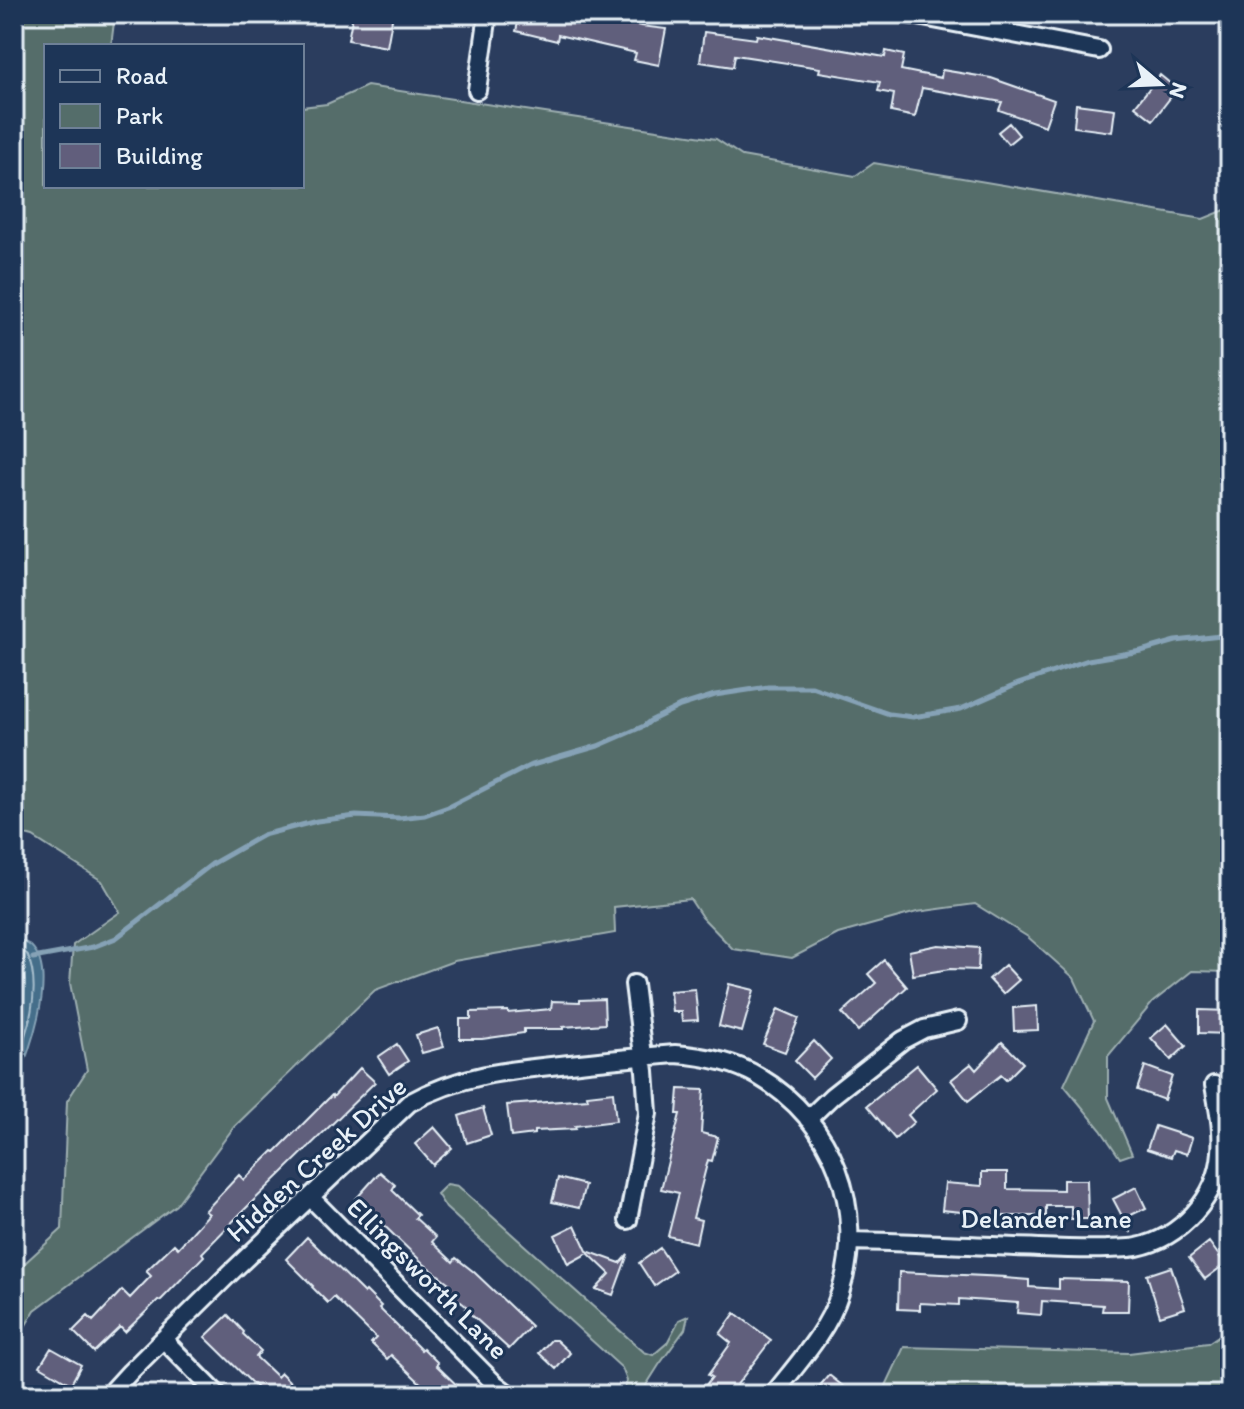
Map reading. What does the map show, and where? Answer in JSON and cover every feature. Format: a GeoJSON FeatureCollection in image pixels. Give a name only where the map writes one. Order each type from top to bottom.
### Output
{"type":"FeatureCollection","features":[{"type":"Feature","properties":{"kind":"street"},"geometry":{"type":"LineString","coordinates":[[477,90],[488,14]]}},
{"type":"Feature","properties":{"kind":"street"},"geometry":{"type":"LineString","coordinates":[[907,14],[1099,50]]}},
{"type":"Feature","properties":{"kind":"street"},"geometry":{"type":"LineString","coordinates":[[628,1220],[648,1113],[634,984]]}},
{"type":"Feature","properties":{"kind":"street"},"geometry":{"type":"LineString","coordinates":[[808,1119],[903,1040],[924,1029],[958,1021]]}},
{"type":"Feature","properties":{"kind":"street","name":"Hidden Creek Drive"},"geometry":{"type":"LineString","coordinates":[[109,1395],[163,1339],[409,1103],[451,1083],[477,1076],[675,1054],[726,1063],[755,1074],[778,1089],[819,1131],[833,1156],[843,1184],[849,1241],[845,1277],[839,1296],[830,1317],[773,1395]]}},
{"type":"Feature","properties":{"kind":"street","name":"Delander Lane"},"geometry":{"type":"LineString","coordinates":[[849,1241],[1079,1250],[1136,1247],[1156,1241],[1191,1217],[1206,1198],[1217,1175],[1221,1153],[1221,1119],[1214,1085]]}},
{"type":"Feature","properties":{"kind":"street","name":"Ellingsworth Lane"},"geometry":{"type":"LineString","coordinates":[[310,1197],[494,1383],[510,1395]]}},
{"type":"Feature","properties":{"kind":"street"},"geometry":{"type":"LineString","coordinates":[[163,1339],[218,1395]]}},
{"type":"Feature","properties":{"kind":"green space"},"geometry":{"type":"Polygon","coordinates":[[[14,14],[115,14],[111,44],[44,44],[44,188],[304,188],[304,107],[327,104],[367,86],[716,139],[742,156],[855,176],[874,163],[1203,219],[1230,208],[1230,972],[1192,971],[1153,1002],[1108,1056],[1108,1098],[1132,1154],[1120,1158],[1064,1085],[1094,1021],[1074,978],[1028,937],[975,904],[917,912],[838,934],[792,958],[733,949],[702,917],[690,899],[614,907],[615,933],[454,961],[375,990],[234,1127],[176,1205],[35,1310],[14,1345],[14,1273],[62,1229],[67,1101],[87,1070],[70,983],[73,945],[120,912],[102,881],[33,837],[14,832],[14,14]]]}},
{"type":"Feature","properties":{"kind":"green space"},"geometry":{"type":"Polygon","coordinates":[[[447,1184],[458,1186],[644,1352],[653,1355],[667,1343],[679,1320],[688,1316],[685,1329],[640,1395],[622,1395],[627,1381],[622,1368],[446,1208],[437,1194],[447,1184]]]}},
{"type":"Feature","properties":{"kind":"green space"},"geometry":{"type":"Polygon","coordinates":[[[1230,1328],[1230,1395],[888,1395],[883,1392],[904,1347],[1129,1353],[1208,1343],[1230,1328]]]}},
{"type":"Feature","properties":{"kind":"water"},"geometry":{"type":"Polygon","coordinates":[[[14,938],[31,946],[39,959],[42,995],[33,1038],[14,1089],[14,938]]]}},
{"type":"Feature","properties":{"kind":"building"},"geometry":{"type":"Polygon","coordinates":[[[353,14],[393,14],[387,47],[348,40],[353,14]]]}},
{"type":"Feature","properties":{"kind":"building"},"geometry":{"type":"Polygon","coordinates":[[[520,14],[553,14],[581,20],[583,14],[590,14],[666,29],[659,65],[634,60],[636,53],[558,35],[557,41],[516,31],[520,14]]]}},
{"type":"Feature","properties":{"kind":"building"},"geometry":{"type":"Polygon","coordinates":[[[704,32],[756,39],[757,35],[885,57],[886,51],[904,55],[901,70],[941,78],[942,70],[991,78],[1054,100],[1045,126],[999,110],[1002,102],[922,88],[915,117],[891,112],[894,94],[878,91],[880,82],[819,72],[820,68],[735,55],[733,67],[700,62],[704,32]]]}},
{"type":"Feature","properties":{"kind":"building"},"geometry":{"type":"Polygon","coordinates":[[[1160,75],[1177,89],[1153,120],[1135,106],[1160,75]]]}},
{"type":"Feature","properties":{"kind":"building"},"geometry":{"type":"Polygon","coordinates":[[[1076,104],[1115,109],[1112,132],[1074,127],[1076,104]]]}},
{"type":"Feature","properties":{"kind":"building"},"geometry":{"type":"Polygon","coordinates":[[[1009,123],[1019,135],[1008,144],[998,132],[1009,123]]]}},
{"type":"Feature","properties":{"kind":"building"},"geometry":{"type":"Polygon","coordinates":[[[938,945],[979,948],[978,970],[950,969],[913,975],[909,951],[938,945]]]}},
{"type":"Feature","properties":{"kind":"building"},"geometry":{"type":"Polygon","coordinates":[[[884,960],[907,987],[858,1031],[842,1013],[876,983],[868,974],[884,960]]]}},
{"type":"Feature","properties":{"kind":"building"},"geometry":{"type":"Polygon","coordinates":[[[1005,965],[1019,980],[1003,994],[989,979],[1005,965]]]}},
{"type":"Feature","properties":{"kind":"building"},"geometry":{"type":"Polygon","coordinates":[[[729,984],[754,990],[742,1032],[719,1026],[729,984]]]}},
{"type":"Feature","properties":{"kind":"building"},"geometry":{"type":"Polygon","coordinates":[[[695,989],[698,1020],[682,1021],[681,1012],[672,1012],[670,991],[695,989]]]}},
{"type":"Feature","properties":{"kind":"building"},"geometry":{"type":"Polygon","coordinates":[[[604,999],[605,1024],[563,1029],[524,1029],[524,1033],[460,1039],[460,1019],[471,1019],[471,1012],[551,1009],[552,1001],[604,999]]]}},
{"type":"Feature","properties":{"kind":"building"},"geometry":{"type":"Polygon","coordinates":[[[1037,1006],[1038,1030],[1014,1031],[1013,1008],[1037,1006]]]}},
{"type":"Feature","properties":{"kind":"building"},"geometry":{"type":"Polygon","coordinates":[[[778,1009],[799,1018],[785,1052],[763,1044],[778,1009]]]}},
{"type":"Feature","properties":{"kind":"building"},"geometry":{"type":"Polygon","coordinates":[[[1199,1010],[1230,1011],[1230,1034],[1199,1033],[1199,1010]]]}},
{"type":"Feature","properties":{"kind":"building"},"geometry":{"type":"Polygon","coordinates":[[[1167,1024],[1186,1046],[1171,1060],[1151,1038],[1167,1024]]]}},
{"type":"Feature","properties":{"kind":"building"},"geometry":{"type":"Polygon","coordinates":[[[438,1028],[444,1047],[422,1053],[416,1035],[438,1028]]]}},
{"type":"Feature","properties":{"kind":"building"},"geometry":{"type":"Polygon","coordinates":[[[814,1041],[831,1059],[812,1078],[795,1061],[814,1041]]]}},
{"type":"Feature","properties":{"kind":"building"},"geometry":{"type":"Polygon","coordinates":[[[1002,1042],[1023,1063],[1006,1080],[1001,1075],[968,1101],[951,1080],[971,1064],[976,1070],[1002,1042]]]}},
{"type":"Feature","properties":{"kind":"building"},"geometry":{"type":"Polygon","coordinates":[[[397,1044],[408,1061],[389,1074],[378,1057],[397,1044]]]}},
{"type":"Feature","properties":{"kind":"building"},"geometry":{"type":"Polygon","coordinates":[[[917,1065],[937,1089],[908,1115],[914,1122],[895,1139],[867,1106],[917,1065]]]}},
{"type":"Feature","properties":{"kind":"building"},"geometry":{"type":"Polygon","coordinates":[[[1145,1066],[1172,1076],[1164,1100],[1137,1090],[1145,1066]]]}},
{"type":"Feature","properties":{"kind":"building"},"geometry":{"type":"Polygon","coordinates":[[[360,1068],[375,1082],[243,1211],[160,1301],[125,1332],[120,1327],[94,1352],[73,1331],[88,1316],[93,1321],[122,1290],[130,1298],[151,1276],[146,1271],[174,1244],[178,1248],[209,1214],[205,1211],[239,1175],[244,1180],[360,1068]]]}},
{"type":"Feature","properties":{"kind":"building"},"geometry":{"type":"Polygon","coordinates":[[[679,1089],[704,1090],[701,1133],[718,1137],[712,1161],[708,1160],[693,1218],[701,1220],[696,1243],[668,1236],[679,1193],[661,1189],[680,1114],[677,1114],[679,1089]]]}},
{"type":"Feature","properties":{"kind":"building"},"geometry":{"type":"Polygon","coordinates":[[[613,1092],[616,1121],[575,1126],[576,1129],[534,1131],[534,1134],[511,1137],[507,1105],[588,1099],[587,1095],[613,1092]]]}},
{"type":"Feature","properties":{"kind":"building"},"geometry":{"type":"Polygon","coordinates":[[[483,1108],[491,1135],[467,1143],[459,1116],[483,1108]]]}},
{"type":"Feature","properties":{"kind":"building"},"geometry":{"type":"Polygon","coordinates":[[[1155,1126],[1192,1138],[1187,1154],[1174,1150],[1171,1157],[1147,1149],[1155,1126]]]}},
{"type":"Feature","properties":{"kind":"building"},"geometry":{"type":"Polygon","coordinates":[[[434,1127],[452,1148],[433,1165],[415,1144],[434,1127]]]}},
{"type":"Feature","properties":{"kind":"building"},"geometry":{"type":"Polygon","coordinates":[[[380,1172],[395,1185],[392,1190],[418,1215],[415,1218],[436,1237],[432,1242],[453,1262],[456,1258],[474,1272],[531,1326],[509,1349],[444,1288],[449,1283],[355,1200],[380,1172]]]}},
{"type":"Feature","properties":{"kind":"building"},"geometry":{"type":"Polygon","coordinates":[[[982,1172],[1007,1172],[1007,1189],[1063,1190],[1063,1180],[1087,1180],[1088,1219],[1071,1219],[1071,1206],[1046,1206],[1046,1216],[981,1216],[942,1210],[945,1183],[982,1186],[982,1172]]]}},
{"type":"Feature","properties":{"kind":"building"},"geometry":{"type":"Polygon","coordinates":[[[558,1178],[585,1185],[579,1208],[552,1202],[558,1178]]]}},
{"type":"Feature","properties":{"kind":"building"},"geometry":{"type":"Polygon","coordinates":[[[1136,1187],[1146,1208],[1131,1215],[1131,1233],[1113,1199],[1136,1187]]]}},
{"type":"Feature","properties":{"kind":"building"},"geometry":{"type":"Polygon","coordinates":[[[575,1225],[587,1251],[620,1263],[628,1254],[613,1295],[596,1289],[610,1274],[588,1253],[568,1264],[555,1235],[575,1225]]]}},
{"type":"Feature","properties":{"kind":"building"},"geometry":{"type":"Polygon","coordinates":[[[307,1237],[364,1293],[366,1291],[381,1306],[379,1308],[421,1350],[423,1348],[467,1395],[433,1395],[391,1355],[387,1359],[371,1343],[376,1338],[334,1297],[328,1303],[286,1259],[307,1237]]]}},
{"type":"Feature","properties":{"kind":"building"},"geometry":{"type":"Polygon","coordinates":[[[1209,1242],[1225,1264],[1205,1279],[1189,1258],[1209,1242]]]}},
{"type":"Feature","properties":{"kind":"building"},"geometry":{"type":"Polygon","coordinates":[[[660,1248],[675,1271],[654,1286],[639,1263],[660,1248]]]}},
{"type":"Feature","properties":{"kind":"building"},"geometry":{"type":"Polygon","coordinates":[[[1171,1267],[1185,1308],[1160,1316],[1147,1275],[1171,1267]]]}},
{"type":"Feature","properties":{"kind":"building"},"geometry":{"type":"Polygon","coordinates":[[[899,1272],[1005,1277],[1029,1280],[1029,1287],[1059,1289],[1059,1279],[1129,1281],[1128,1311],[1102,1311],[1103,1305],[1042,1301],[1041,1315],[1017,1313],[1018,1303],[959,1299],[959,1305],[920,1303],[920,1310],[898,1309],[899,1272]]]}},
{"type":"Feature","properties":{"kind":"building"},"geometry":{"type":"Polygon","coordinates":[[[735,1313],[771,1340],[729,1395],[698,1395],[731,1343],[720,1334],[735,1313]]]}},
{"type":"Feature","properties":{"kind":"building"},"geometry":{"type":"Polygon","coordinates":[[[228,1315],[261,1351],[256,1357],[277,1377],[281,1373],[303,1395],[264,1395],[205,1337],[228,1315]]]}},
{"type":"Feature","properties":{"kind":"building"},"geometry":{"type":"Polygon","coordinates":[[[551,1340],[556,1340],[570,1353],[556,1369],[539,1353],[551,1340]]]}},
{"type":"Feature","properties":{"kind":"building"},"geometry":{"type":"Polygon","coordinates":[[[51,1348],[81,1365],[71,1384],[40,1366],[51,1348]]]}},
{"type":"Feature","properties":{"kind":"building"},"geometry":{"type":"Polygon","coordinates":[[[829,1375],[854,1395],[812,1395],[829,1375]]]}},
{"type":"Feature","properties":{"kind":"waterway"},"geometry":{"type":"LineString","coordinates":[[33,958],[93,947],[116,938],[212,864],[263,835],[317,821],[356,816],[399,818],[425,815],[448,807],[529,766],[598,746],[680,706],[715,695],[768,687],[812,687],[889,714],[913,717],[961,709],[1018,684],[1088,660],[1176,641],[1230,635]]}}]}
